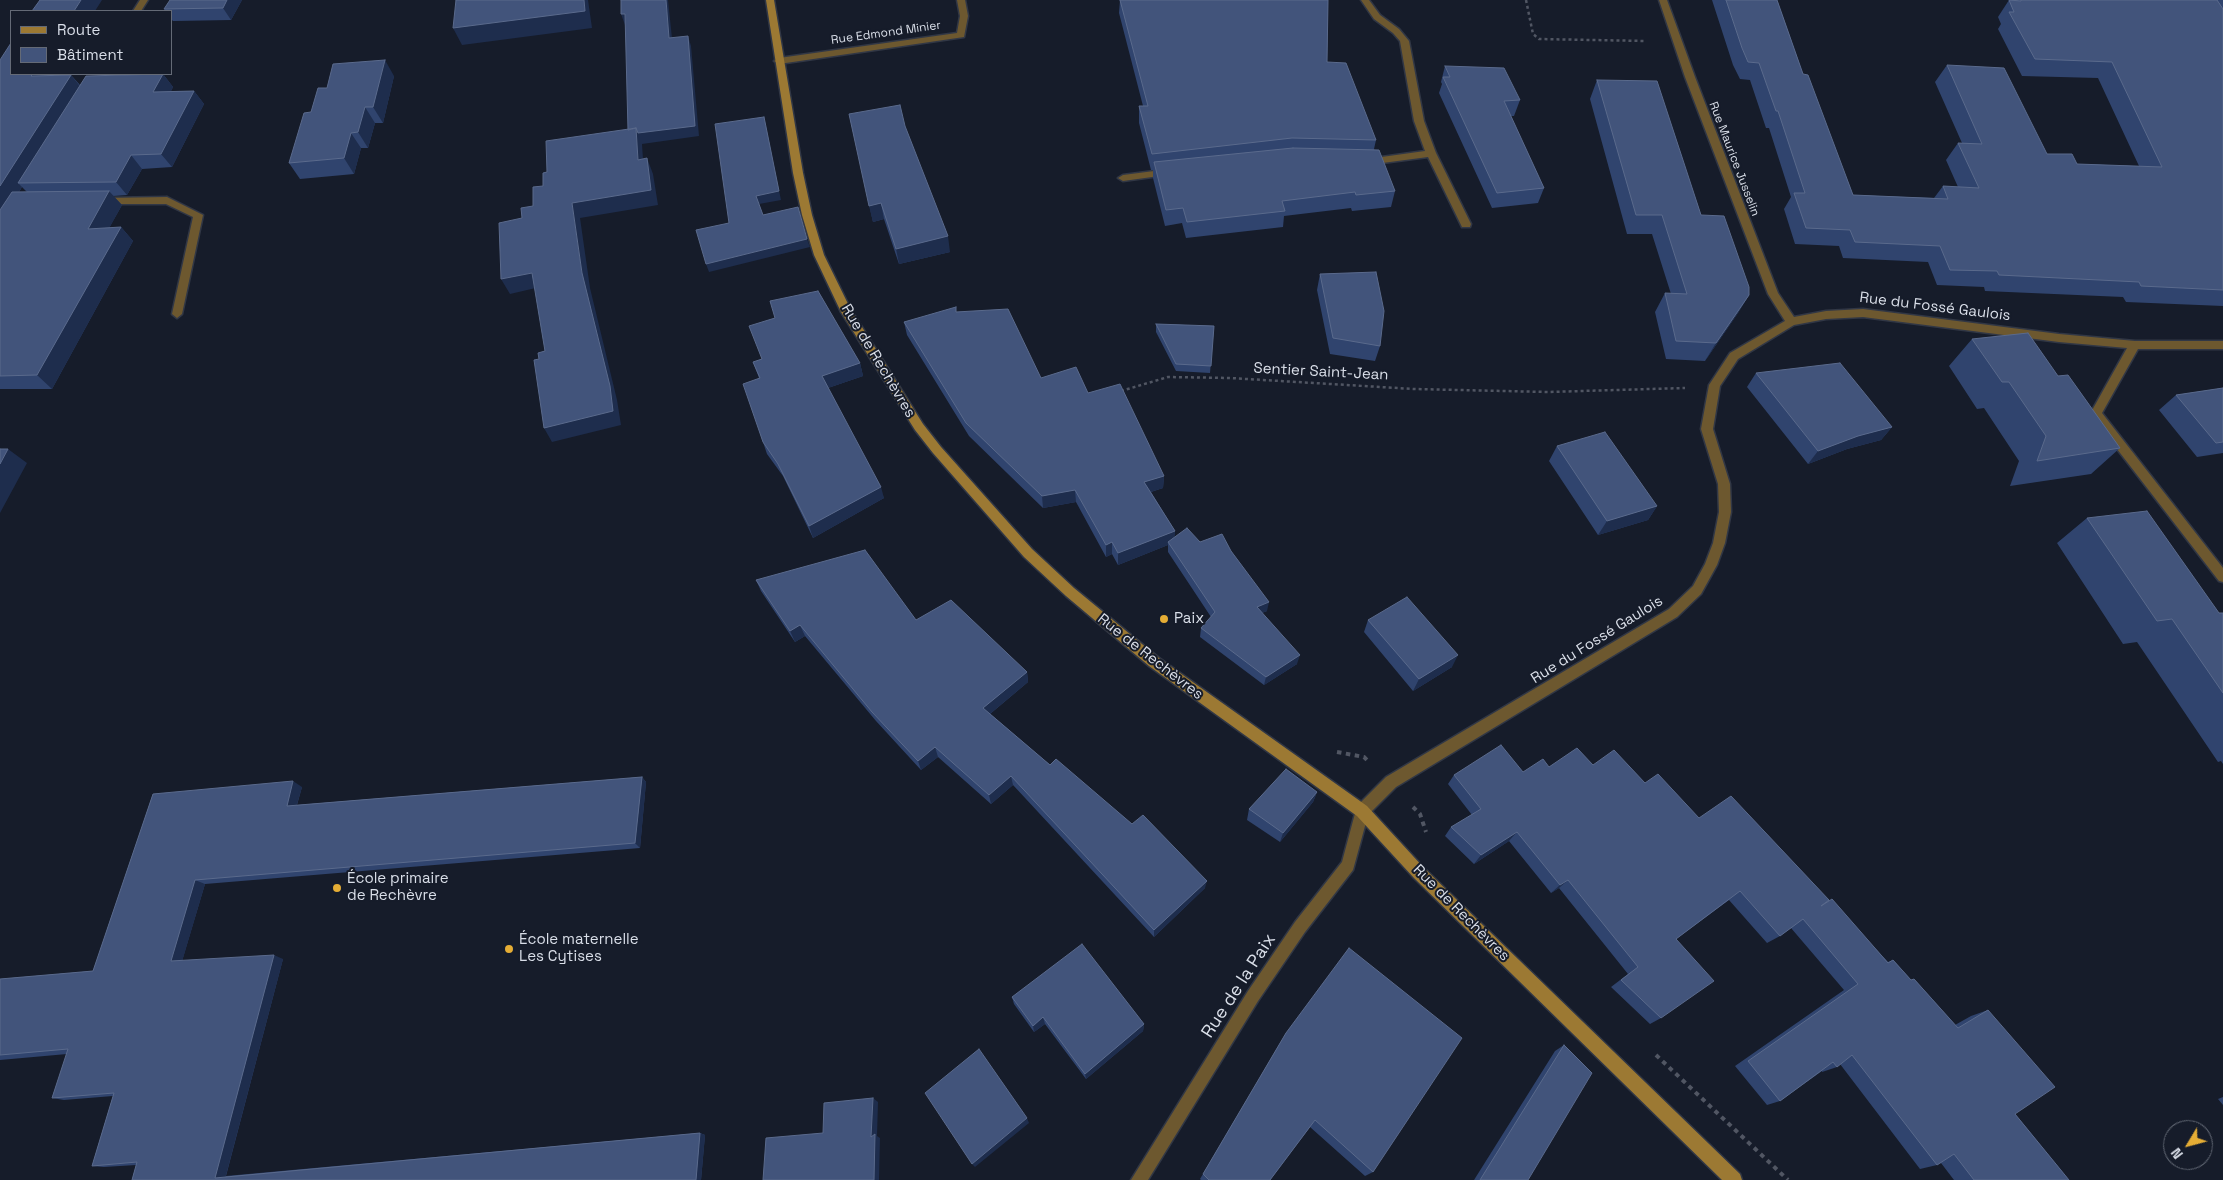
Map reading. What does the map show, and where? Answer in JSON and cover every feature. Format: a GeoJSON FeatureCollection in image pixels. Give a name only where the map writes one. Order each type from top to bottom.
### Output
{"type":"FeatureCollection","features":[{"type":"Feature","properties":{"kind":"street","name":"Rue de Rechèvres"},"geometry":{"type":"LineString","coordinates":[[770,0],[798,173],[819,255],[845,309],[919,427],[980,500],[1028,553],[1070,592],[1154,662],[1362,811],[1419,873],[1734,1180]]}},
{"type":"Feature","properties":{"kind":"street","name":"Rue Edmond Minier"},"geometry":{"type":"LineString","coordinates":[[779,61],[961,35],[964,16],[961,0]]}},
{"type":"Feature","properties":{"kind":"street"},"geometry":{"type":"LineString","coordinates":[[1365,0],[1377,17],[1396,31],[1404,41],[1419,121],[1431,153],[1466,224]]}},
{"type":"Feature","properties":{"kind":"street","name":"Rue Maurice Jusselin"},"geometry":{"type":"LineString","coordinates":[[1663,0],[1773,294],[1791,322]]}},
{"type":"Feature","properties":{"kind":"street"},"geometry":{"type":"LineString","coordinates":[[1357,162],[1431,153]]}},
{"type":"Feature","properties":{"kind":"street"},"geometry":{"type":"LineString","coordinates":[[1123,178],[1182,171]]}},
{"type":"Feature","properties":{"kind":"street"},"geometry":{"type":"LineString","coordinates":[[88,200],[167,200],[198,215],[177,314]]}},
{"type":"Feature","properties":{"kind":"street","name":"Rue du Fossé Gaulois"},"geometry":{"type":"LineString","coordinates":[[1362,811],[1391,782],[1673,613],[1697,590],[1711,565],[1719,543],[1725,512],[1724,484],[1707,429],[1715,384],[1734,356],[1791,322],[1826,314],[1863,313],[2059,338],[2135,345],[2223,345]]}},
{"type":"Feature","properties":{"kind":"street"},"geometry":{"type":"LineString","coordinates":[[2135,345],[2096,414],[2223,577]]}},
{"type":"Feature","properties":{"kind":"street","name":"Rue de la Paix"},"geometry":{"type":"LineString","coordinates":[[1139,1180],[1253,996],[1348,866],[1362,811]]}},
{"type":"Feature","properties":{"kind":"path"},"geometry":{"type":"LineString","coordinates":[[1526,0],[1534,34],[1539,39],[1677,41]]}},
{"type":"Feature","properties":{"kind":"path","name":"Sentier Saint-Jean"},"geometry":{"type":"LineString","coordinates":[[1111,394],[1168,377],[1230,378],[1414,389],[1538,392],[1678,389],[1715,384]]}},
{"type":"Feature","properties":{"kind":"path"},"geometry":{"type":"LineString","coordinates":[[1330,749],[1338,753],[1364,757]]}},
{"type":"Feature","properties":{"kind":"building"},"geometry":{"type":"Polygon","coordinates":[[[40,0],[81,0],[75,10],[33,10],[40,0]]]}},
{"type":"Feature","properties":{"kind":"building"},"geometry":{"type":"Polygon","coordinates":[[[170,0],[227,0],[223,8],[164,9],[170,0]]]}},
{"type":"Feature","properties":{"kind":"building"},"geometry":{"type":"Polygon","coordinates":[[[456,0],[584,0],[585,11],[453,28],[456,0]]]}},
{"type":"Feature","properties":{"kind":"building"},"geometry":{"type":"Polygon","coordinates":[[[621,0],[666,0],[669,38],[688,36],[695,126],[638,133],[636,128],[628,130],[625,14],[621,14],[621,0]]]}},
{"type":"Feature","properties":{"kind":"building"},"geometry":{"type":"Polygon","coordinates":[[[1120,0],[1328,0],[1327,62],[1346,63],[1376,140],[1292,138],[1152,154],[1139,106],[1148,106],[1120,0]]]}},
{"type":"Feature","properties":{"kind":"building"},"geometry":{"type":"Polygon","coordinates":[[[1726,0],[1777,0],[1803,74],[1808,75],[1853,195],[1948,199],[1943,186],[1979,188],[1958,143],[1982,144],[1947,65],[2004,68],[2047,154],[2072,154],[2077,164],[2162,167],[2112,62],[2035,59],[2009,12],[2014,12],[2009,0],[2217,0],[2223,9],[2223,290],[2141,286],[2139,282],[1999,275],[1997,271],[1950,270],[1940,246],[1855,242],[1850,230],[1806,228],[1794,193],[1805,193],[1778,111],[1776,111],[1759,63],[1748,62],[1726,0]]]}},
{"type":"Feature","properties":{"kind":"building"},"geometry":{"type":"Polygon","coordinates":[[[10,45],[10,75],[71,75],[0,186],[0,60],[10,45]]]}},
{"type":"Feature","properties":{"kind":"building"},"geometry":{"type":"Polygon","coordinates":[[[385,60],[373,107],[365,107],[358,132],[351,133],[344,158],[289,163],[304,113],[311,112],[318,88],[327,88],[333,64],[385,60]]]}},
{"type":"Feature","properties":{"kind":"building"},"geometry":{"type":"Polygon","coordinates":[[[1445,66],[1504,68],[1520,100],[1504,101],[1544,188],[1497,193],[1443,77],[1450,77],[1445,66]]]}},
{"type":"Feature","properties":{"kind":"building"},"geometry":{"type":"Polygon","coordinates":[[[162,75],[153,92],[194,91],[161,154],[131,155],[116,182],[18,183],[86,76],[162,75]]]}},
{"type":"Feature","properties":{"kind":"building"},"geometry":{"type":"Polygon","coordinates":[[[1597,80],[1657,81],[1701,215],[1724,216],[1749,287],[1749,295],[1716,343],[1676,341],[1665,293],[1687,294],[1662,215],[1636,215],[1597,80]]]}},
{"type":"Feature","properties":{"kind":"building"},"geometry":{"type":"Polygon","coordinates":[[[900,105],[905,126],[948,236],[896,249],[881,203],[869,206],[849,114],[900,105]]]}},
{"type":"Feature","properties":{"kind":"building"},"geometry":{"type":"Polygon","coordinates":[[[764,117],[779,191],[756,196],[763,215],[798,207],[807,239],[706,264],[696,230],[729,223],[715,124],[764,117]]]}},
{"type":"Feature","properties":{"kind":"building"},"geometry":{"type":"Polygon","coordinates":[[[636,128],[638,160],[647,158],[651,190],[572,203],[582,273],[610,386],[613,411],[544,428],[534,360],[539,359],[538,353],[545,351],[532,273],[501,279],[499,223],[522,218],[521,208],[533,206],[533,187],[543,186],[543,173],[547,172],[546,141],[636,128]]]}},
{"type":"Feature","properties":{"kind":"building"},"geometry":{"type":"Polygon","coordinates":[[[1293,148],[1379,150],[1395,191],[1356,195],[1355,192],[1282,201],[1285,211],[1187,222],[1183,208],[1166,210],[1154,162],[1293,148]]]}},
{"type":"Feature","properties":{"kind":"building"},"geometry":{"type":"Polygon","coordinates":[[[109,191],[88,229],[121,227],[37,375],[0,376],[0,210],[12,192],[109,191]]]}},
{"type":"Feature","properties":{"kind":"building"},"geometry":{"type":"Polygon","coordinates":[[[1376,272],[1384,311],[1380,346],[1333,338],[1320,274],[1376,272]]]}},
{"type":"Feature","properties":{"kind":"building"},"geometry":{"type":"Polygon","coordinates":[[[818,291],[860,363],[822,376],[881,487],[809,526],[778,464],[763,442],[743,384],[760,378],[753,362],[762,359],[749,326],[775,318],[770,301],[818,291]]]}},
{"type":"Feature","properties":{"kind":"building"},"geometry":{"type":"Polygon","coordinates":[[[956,307],[956,312],[1008,309],[1041,378],[1076,367],[1088,393],[1120,384],[1164,476],[1144,482],[1175,531],[1118,553],[1112,542],[1106,545],[1075,490],[1042,496],[966,423],[904,322],[956,307]]]}},
{"type":"Feature","properties":{"kind":"building"},"geometry":{"type":"Polygon","coordinates":[[[1156,324],[1214,326],[1211,366],[1176,364],[1156,324]]]}},
{"type":"Feature","properties":{"kind":"building"},"geometry":{"type":"Polygon","coordinates":[[[2028,333],[2058,376],[2068,375],[2120,448],[2037,461],[2046,436],[2009,382],[2002,382],[1972,339],[2028,333]]]}},
{"type":"Feature","properties":{"kind":"building"},"geometry":{"type":"Polygon","coordinates":[[[1840,363],[1892,427],[1858,436],[1818,451],[1756,373],[1840,363]]]}},
{"type":"Feature","properties":{"kind":"building"},"geometry":{"type":"Polygon","coordinates":[[[2223,388],[2223,442],[2216,443],[2176,395],[2223,388]]]}},
{"type":"Feature","properties":{"kind":"building"},"geometry":{"type":"Polygon","coordinates":[[[1605,432],[1657,506],[1607,521],[1557,446],[1605,432]]]}},
{"type":"Feature","properties":{"kind":"building"},"geometry":{"type":"Polygon","coordinates":[[[0,449],[8,449],[0,464],[0,449]]]}},
{"type":"Feature","properties":{"kind":"building"},"geometry":{"type":"Polygon","coordinates":[[[2147,511],[2219,613],[2223,613],[2223,693],[2172,619],[2157,621],[2087,518],[2147,511]]]}},
{"type":"Feature","properties":{"kind":"building"},"geometry":{"type":"Polygon","coordinates":[[[1187,528],[1200,542],[1222,534],[1231,551],[1269,602],[1257,607],[1300,655],[1266,677],[1201,628],[1215,612],[1168,542],[1187,528]]]}},
{"type":"Feature","properties":{"kind":"building"},"geometry":{"type":"Polygon","coordinates":[[[865,550],[916,620],[951,600],[1027,672],[983,708],[1050,765],[1056,759],[1132,824],[1143,815],[1207,881],[1154,930],[1011,776],[989,795],[935,747],[918,761],[872,712],[800,625],[790,631],[756,580],[865,550]]]}},
{"type":"Feature","properties":{"kind":"building"},"geometry":{"type":"Polygon","coordinates":[[[1407,597],[1458,655],[1419,679],[1368,620],[1407,597]]]}},
{"type":"Feature","properties":{"kind":"building"},"geometry":{"type":"Polygon","coordinates":[[[1501,745],[1523,772],[1543,759],[1549,767],[1577,748],[1593,765],[1614,750],[1645,783],[1658,774],[1699,818],[1731,796],[1829,900],[1821,906],[1832,899],[1888,963],[1893,960],[1911,980],[1914,979],[1958,1028],[1988,1010],[2055,1087],[2015,1114],[2069,1180],[1974,1180],[1954,1154],[1937,1165],[1852,1055],[1837,1067],[1833,1062],[1780,1101],[1748,1061],[1858,984],[1803,919],[1780,936],[1740,891],[1676,939],[1714,981],[1661,1018],[1621,980],[1638,967],[1568,880],[1560,885],[1517,832],[1481,855],[1451,827],[1481,809],[1454,775],[1501,745]]]}},
{"type":"Feature","properties":{"kind":"building"},"geometry":{"type":"Polygon","coordinates":[[[1286,769],[1317,792],[1283,833],[1249,809],[1286,769]]]}},
{"type":"Feature","properties":{"kind":"building"},"geometry":{"type":"Polygon","coordinates":[[[642,777],[635,843],[195,880],[171,961],[274,955],[215,1178],[700,1133],[696,1180],[132,1180],[137,1162],[92,1166],[114,1093],[52,1098],[68,1049],[0,1055],[0,979],[93,971],[153,794],[293,781],[287,806],[642,777]]]}},
{"type":"Feature","properties":{"kind":"building"},"geometry":{"type":"Polygon","coordinates":[[[1082,944],[1144,1024],[1085,1074],[1043,1017],[1033,1026],[1012,997],[1082,944]]]}},
{"type":"Feature","properties":{"kind":"building"},"geometry":{"type":"Polygon","coordinates":[[[1349,948],[1462,1038],[1373,1172],[1315,1120],[1270,1180],[1209,1180],[1203,1174],[1286,1033],[1349,948]]]}},
{"type":"Feature","properties":{"kind":"building"},"geometry":{"type":"Polygon","coordinates":[[[1564,1045],[1592,1073],[1528,1180],[1480,1180],[1564,1045]]]}},
{"type":"Feature","properties":{"kind":"building"},"geometry":{"type":"Polygon","coordinates":[[[979,1049],[1027,1118],[972,1164],[925,1093],[979,1049]]]}},
{"type":"Feature","properties":{"kind":"building"},"geometry":{"type":"Polygon","coordinates":[[[873,1098],[871,1137],[875,1134],[874,1180],[763,1180],[766,1138],[823,1133],[824,1103],[873,1098]]]}},
{"type":"Feature","properties":{"kind":"place","name":"Paix"},"geometry":{"type":"Point","coordinates":[1164,619]}},
{"type":"Feature","properties":{"kind":"place","name":"École primaire de Rechèvre"},"geometry":{"type":"Point","coordinates":[337,888]}},
{"type":"Feature","properties":{"kind":"place","name":"École maternelle Les Cytises"},"geometry":{"type":"Point","coordinates":[509,949]}}]}
